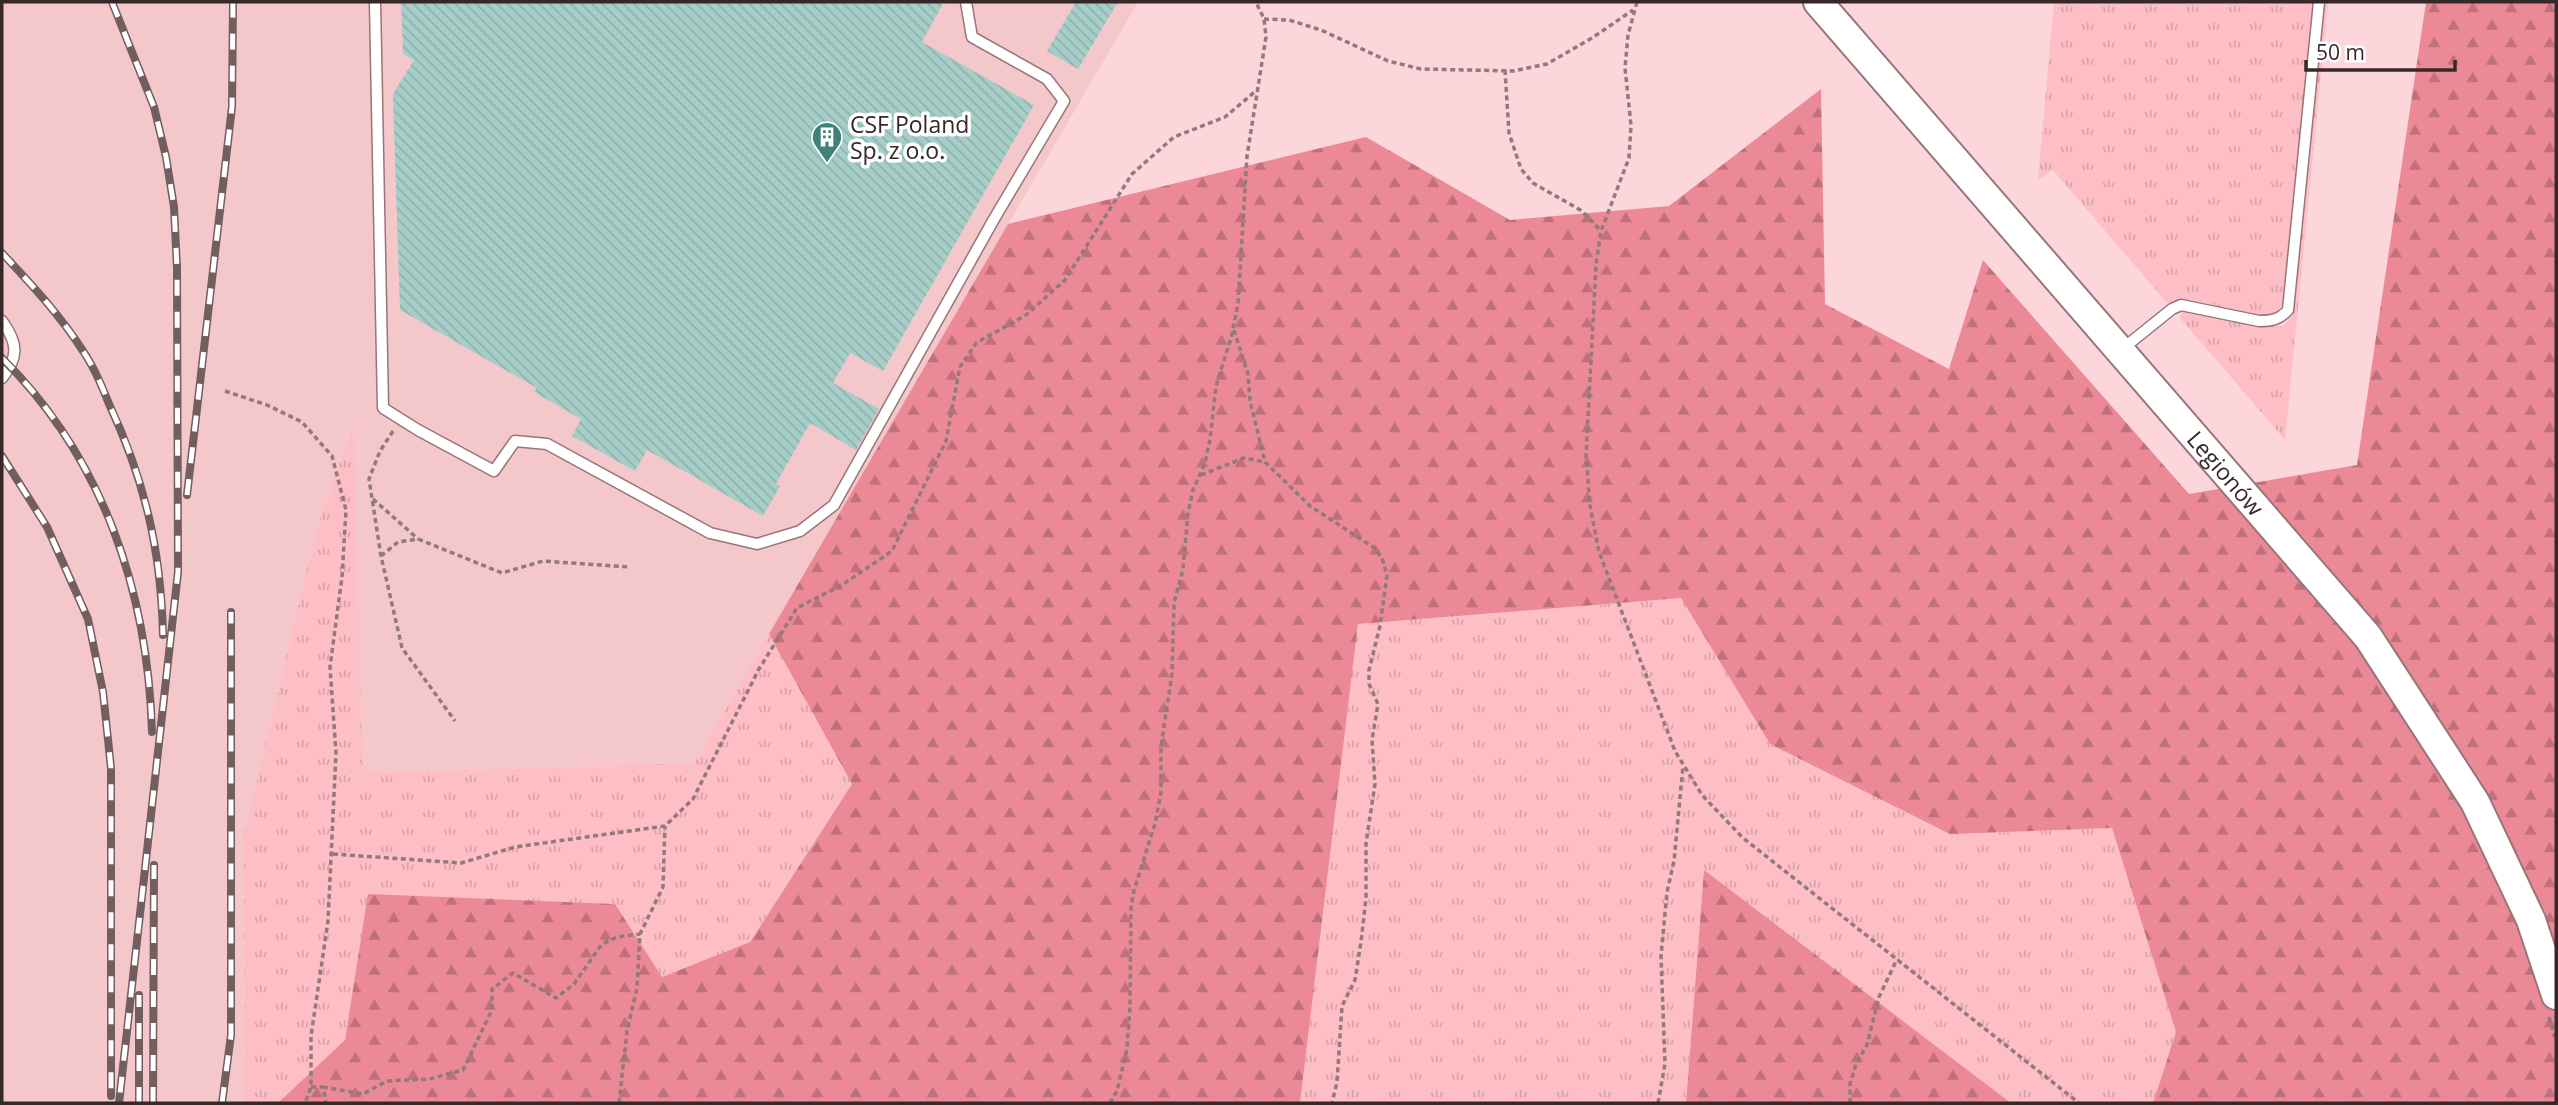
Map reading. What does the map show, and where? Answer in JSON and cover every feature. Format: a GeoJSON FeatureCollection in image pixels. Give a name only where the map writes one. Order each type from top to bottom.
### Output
{"type":"FeatureCollection","features":[{"type":"Feature","properties":{"kind":"street","name":"Legionów"},"geometry":{"type":"LineString","coordinates":[[1818,2],[2368,636],[2474,802],[2531,920],[2552,1006]]}},
{"type":"Feature","properties":{"kind":"lane"},"geometry":{"type":"LineString","coordinates":[[375,2],[383,408],[494,471],[515,441],[547,444],[710,533],[757,544],[800,531],[834,505],[994,219],[1064,102],[1047,79],[972,37],[966,2]]}},
{"type":"Feature","properties":{"kind":"lane"},"geometry":{"type":"LineString","coordinates":[[2120,351],[2172,309],[2181,305],[2259,321],[2272,321],[2282,317],[2288,310],[2319,2]]}},
{"type":"Feature","properties":{"kind":"lane"},"geometry":{"type":"LineString","coordinates":[[2,321],[11,335],[15,350],[14,361],[2,378]]}},
{"type":"Feature","properties":{"kind":"path"},"geometry":{"type":"LineString","coordinates":[[1110,1103],[1117,1091],[1127,1049],[1134,890],[1155,824],[1161,792],[1161,746],[1172,674],[1174,603],[1183,569],[1188,513],[1210,439],[1216,386],[1234,328],[1238,304],[1247,156],[1266,37],[1264,19],[1256,2]]}},
{"type":"Feature","properties":{"kind":"path"},"geometry":{"type":"LineString","coordinates":[[1637,2],[1628,35],[1625,68],[1631,125],[1629,158],[1601,231],[1597,264],[1586,456],[1590,505],[1599,552],[1661,715],[1683,764],[1702,795],[1743,838],[2079,1103]]}},
{"type":"Feature","properties":{"kind":"path"},"geometry":{"type":"LineString","coordinates":[[1264,19],[1289,20],[1321,30],[1388,61],[1421,69],[1505,70],[1547,64],[1634,9]]}},
{"type":"Feature","properties":{"kind":"path"},"geometry":{"type":"LineString","coordinates":[[1505,70],[1509,133],[1521,169],[1533,183],[1582,211],[1601,231]]}},
{"type":"Feature","properties":{"kind":"path"},"geometry":{"type":"LineString","coordinates":[[333,854],[461,863],[515,847],[665,826],[693,799],[759,669],[797,608],[842,585],[892,551],[946,441],[960,367],[976,344],[1026,315],[1065,279],[1132,174],[1174,137],[1225,117],[1257,90]]}},
{"type":"Feature","properties":{"kind":"path"},"geometry":{"type":"LineString","coordinates":[[1234,328],[1248,374],[1252,412],[1265,461],[1310,506],[1373,547],[1381,558],[1387,575],[1380,626],[1369,670],[1369,684],[1378,704],[1373,740],[1376,784],[1366,844],[1364,920],[1355,980],[1342,1006],[1332,1103]]}},
{"type":"Feature","properties":{"kind":"path"},"geometry":{"type":"LineString","coordinates":[[225,391],[267,405],[302,422],[332,456],[346,510],[342,577],[330,667],[335,753],[333,854],[328,921],[311,1036],[311,1087],[304,1103]]}},
{"type":"Feature","properties":{"kind":"path"},"geometry":{"type":"LineString","coordinates":[[401,419],[380,451],[369,479],[381,556],[402,648],[455,721]]}},
{"type":"Feature","properties":{"kind":"path"},"geometry":{"type":"LineString","coordinates":[[1200,476],[1216,467],[1244,458],[1265,461]]}},
{"type":"Feature","properties":{"kind":"path"},"geometry":{"type":"LineString","coordinates":[[372,498],[418,539],[502,573],[543,561],[629,567]]}},
{"type":"Feature","properties":{"kind":"path"},"geometry":{"type":"LineString","coordinates":[[381,556],[398,542],[418,539]]}},
{"type":"Feature","properties":{"kind":"path"},"geometry":{"type":"LineString","coordinates":[[1658,1103],[1665,1064],[1661,957],[1683,764]]}},
{"type":"Feature","properties":{"kind":"path"},"geometry":{"type":"LineString","coordinates":[[619,1103],[627,1031],[637,988],[640,934],[663,887],[665,826]]}},
{"type":"Feature","properties":{"kind":"path"},"geometry":{"type":"LineString","coordinates":[[311,1087],[363,1094],[387,1081],[429,1079],[463,1070],[492,1010],[492,989],[513,973],[556,998],[574,984],[601,944],[617,937],[640,934]]}},
{"type":"Feature","properties":{"kind":"path"},"geometry":{"type":"LineString","coordinates":[[1850,1103],[1850,1084],[1856,1063],[1867,1045],[1879,997],[1897,960]]}},
{"type":"Feature","properties":{"kind":"path"},"geometry":{"type":"LineString","coordinates":[[2552,1006],[2556,1041]]}},
{"type":"Feature","properties":{"kind":"path"},"geometry":{"type":"LineString","coordinates":[[323,1087],[326,1103]]}},
{"type":"Feature","properties":{"kind":"shaded area"},"geometry":{"type":"Polygon","coordinates":[[[2,2],[1138,2],[694,763],[363,773],[352,426],[317,529],[244,834],[245,1103],[2,1103],[2,2]]]}},
{"type":"Feature","properties":{"kind":"green space"},"geometry":{"type":"Polygon","coordinates":[[[2054,2],[2313,2],[2286,300],[2276,313],[2250,315],[2194,301],[2180,300],[2168,304],[2053,170],[2038,180],[2054,2]]]}},
{"type":"Feature","properties":{"kind":"green space"},"geometry":{"type":"Polygon","coordinates":[[[2324,2],[2328,2],[2285,440],[2180,318],[2182,310],[2270,327],[2284,326],[2293,315],[2324,2]]]}},
{"type":"Feature","properties":{"kind":"green space"},"geometry":{"type":"Polygon","coordinates":[[[2426,2],[2556,2],[2556,1103],[2153,1103],[2176,1032],[2112,828],[1950,834],[1770,744],[1681,598],[1358,624],[1300,1103],[278,1103],[345,1040],[368,894],[615,904],[662,977],[750,942],[852,784],[769,634],[1008,224],[1366,137],[1510,220],[1669,206],[1821,89],[1825,304],[1949,369],[1983,260],[2189,494],[2357,465],[2426,2]]]}},
{"type":"Feature","properties":{"kind":"green space"},"geometry":{"type":"Polygon","coordinates":[[[353,424],[363,773],[694,763],[769,634],[852,784],[749,943],[662,977],[369,894],[345,1040],[278,1103],[245,1103],[244,834],[317,528],[353,424]]]}},
{"type":"Feature","properties":{"kind":"green space"},"geometry":{"type":"Polygon","coordinates":[[[1681,598],[1770,744],[1950,834],[2112,828],[2176,1032],[2153,1103],[2011,1103],[1704,871],[1686,1103],[1300,1103],[1358,624],[1681,598]]]}},
{"type":"Feature","properties":{"kind":"green space"},"geometry":{"type":"Polygon","coordinates":[[[1704,870],[2011,1103],[1686,1103],[1704,870]]]}},
{"type":"Feature","properties":{"kind":"building"},"geometry":{"type":"Polygon","coordinates":[[[401,2],[944,2],[922,42],[1034,105],[883,371],[850,353],[833,383],[879,409],[856,450],[810,423],[776,484],[780,486],[763,516],[647,450],[635,471],[572,436],[581,419],[534,392],[537,388],[400,310],[393,94],[414,60],[403,54],[401,2]]]}},
{"type":"Feature","properties":{"kind":"building"},"geometry":{"type":"Polygon","coordinates":[[[1076,2],[1118,2],[1078,69],[1047,51],[1076,2]]]}},
{"type":"Feature","properties":{"kind":"railway"},"geometry":{"type":"LineString","coordinates":[[112,2],[154,107],[174,207],[177,268],[178,572],[119,1103]]}},
{"type":"Feature","properties":{"kind":"railway"},"geometry":{"type":"LineString","coordinates":[[187,495],[232,107],[233,2]]}},
{"type":"Feature","properties":{"kind":"railway"},"geometry":{"type":"LineString","coordinates":[[2,253],[55,312],[83,351],[98,377],[122,433],[149,516],[155,545],[163,635]]}},
{"type":"Feature","properties":{"kind":"railway"},"geometry":{"type":"LineString","coordinates":[[2,358],[37,397],[67,439],[93,483],[113,530],[141,629],[149,680],[152,732]]}},
{"type":"Feature","properties":{"kind":"railway"},"geometry":{"type":"LineString","coordinates":[[2,456],[47,527],[88,619],[103,692],[111,768],[111,1096]]}},
{"type":"Feature","properties":{"kind":"railway"},"geometry":{"type":"LineString","coordinates":[[222,1103],[231,1035],[231,612]]}},
{"type":"Feature","properties":{"kind":"railway"},"geometry":{"type":"LineString","coordinates":[[153,1103],[154,865]]}},
{"type":"Feature","properties":{"kind":"railway"},"geometry":{"type":"LineString","coordinates":[[139,995],[139,1103]]}},
{"type":"Feature","properties":{"kind":"place","name":"CSF Poland Sp. z o.o."},"geometry":{"type":"Point","coordinates":[827,164]}}]}
